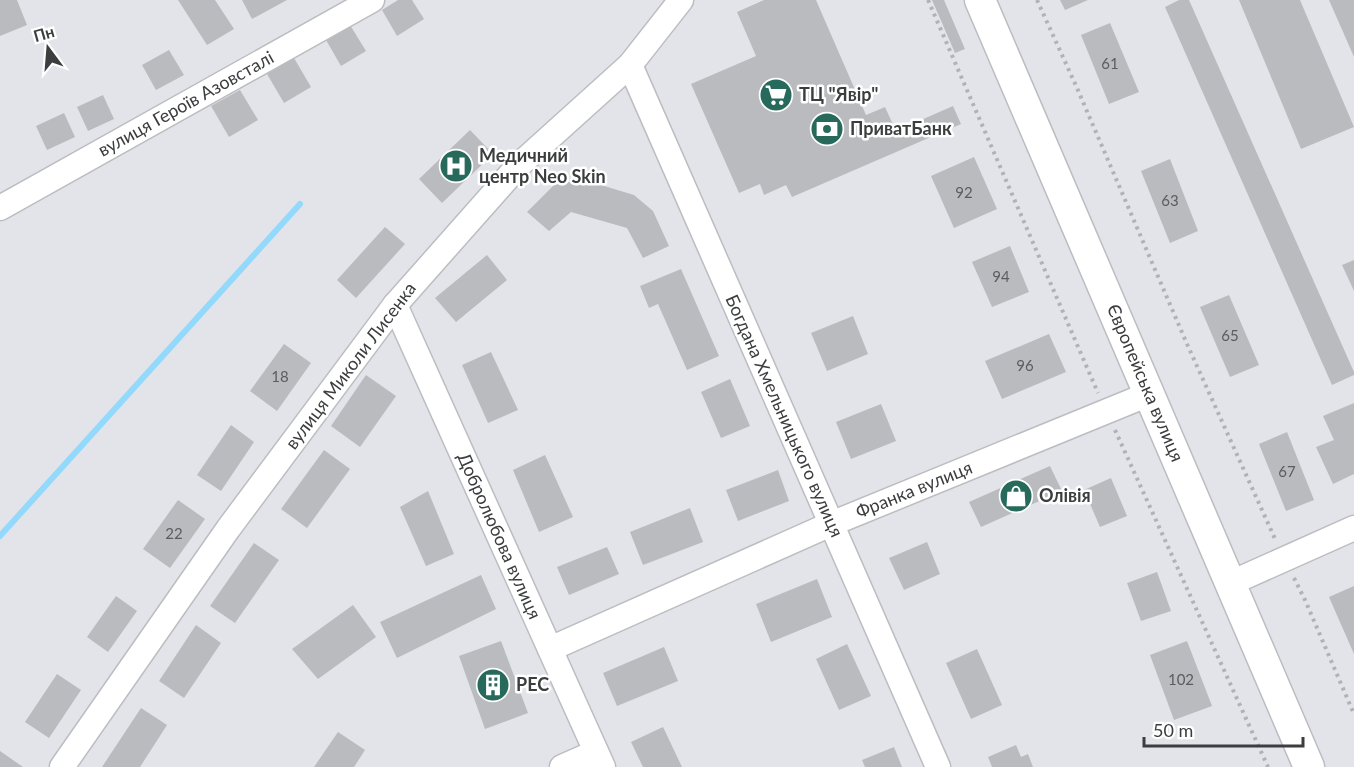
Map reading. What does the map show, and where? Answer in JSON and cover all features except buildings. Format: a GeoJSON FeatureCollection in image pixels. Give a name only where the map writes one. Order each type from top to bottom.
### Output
{"type":"FeatureCollection","features":[{"type":"Feature","properties":{"kind":"street","name":"вулиця Героїв Азовсталі"},"geometry":{"type":"LineString","coordinates":[[0,208],[372,0]]}},
{"type":"Feature","properties":{"kind":"street","name":"вулиця Миколи Лисенка"},"geometry":{"type":"LineString","coordinates":[[62,767],[228,529],[395,305],[518,166],[630,65],[681,0]]}},
{"type":"Feature","properties":{"kind":"street","name":"Європейська вулиця"},"geometry":{"type":"LineString","coordinates":[[980,0],[1309,767]]}},
{"type":"Feature","properties":{"kind":"street","name":"Богдана Хмельницького вулиця"},"geometry":{"type":"LineString","coordinates":[[630,65],[938,767]]}},
{"type":"Feature","properties":{"kind":"street","name":"Добролюбова вулиця"},"geometry":{"type":"LineString","coordinates":[[395,305],[600,759]]}},
{"type":"Feature","properties":{"kind":"street","name":"Франка вулиця"},"geometry":{"type":"LineString","coordinates":[[550,650],[831,524],[1149,394]]}},
{"type":"Feature","properties":{"kind":"street"},"geometry":{"type":"LineString","coordinates":[[1231,583],[1354,528]]}},
{"type":"Feature","properties":{"kind":"street"},"geometry":{"type":"LineString","coordinates":[[562,767],[600,759]]}},
{"type":"Feature","properties":{"kind":"path"},"geometry":{"type":"LineString","coordinates":[[928,0],[1106,411],[1268,767]]}},
{"type":"Feature","properties":{"kind":"path"},"geometry":{"type":"LineString","coordinates":[[1037,0],[1082,98],[1187,344],[1284,559],[1305,600],[1354,714]]}},
{"type":"Feature","properties":{"kind":"waterway"},"geometry":{"type":"LineString","coordinates":[[0,536],[300,204]]}},
{"type":"Feature","properties":{"kind":"place","name":"ТЦ \"Явір\""},"geometry":{"type":"Point","coordinates":[776,95]}},
{"type":"Feature","properties":{"kind":"place","name":"ПриватБанк"},"geometry":{"type":"Point","coordinates":[827,129]}},
{"type":"Feature","properties":{"kind":"place","name":"Медичний центр Neo Skin"},"geometry":{"type":"Point","coordinates":[456,166]}},
{"type":"Feature","properties":{"kind":"place","name":"Олівія"},"geometry":{"type":"Point","coordinates":[1016,496]}},
{"type":"Feature","properties":{"kind":"place","name":"РЕС"},"geometry":{"type":"Point","coordinates":[493,685]}}]}
